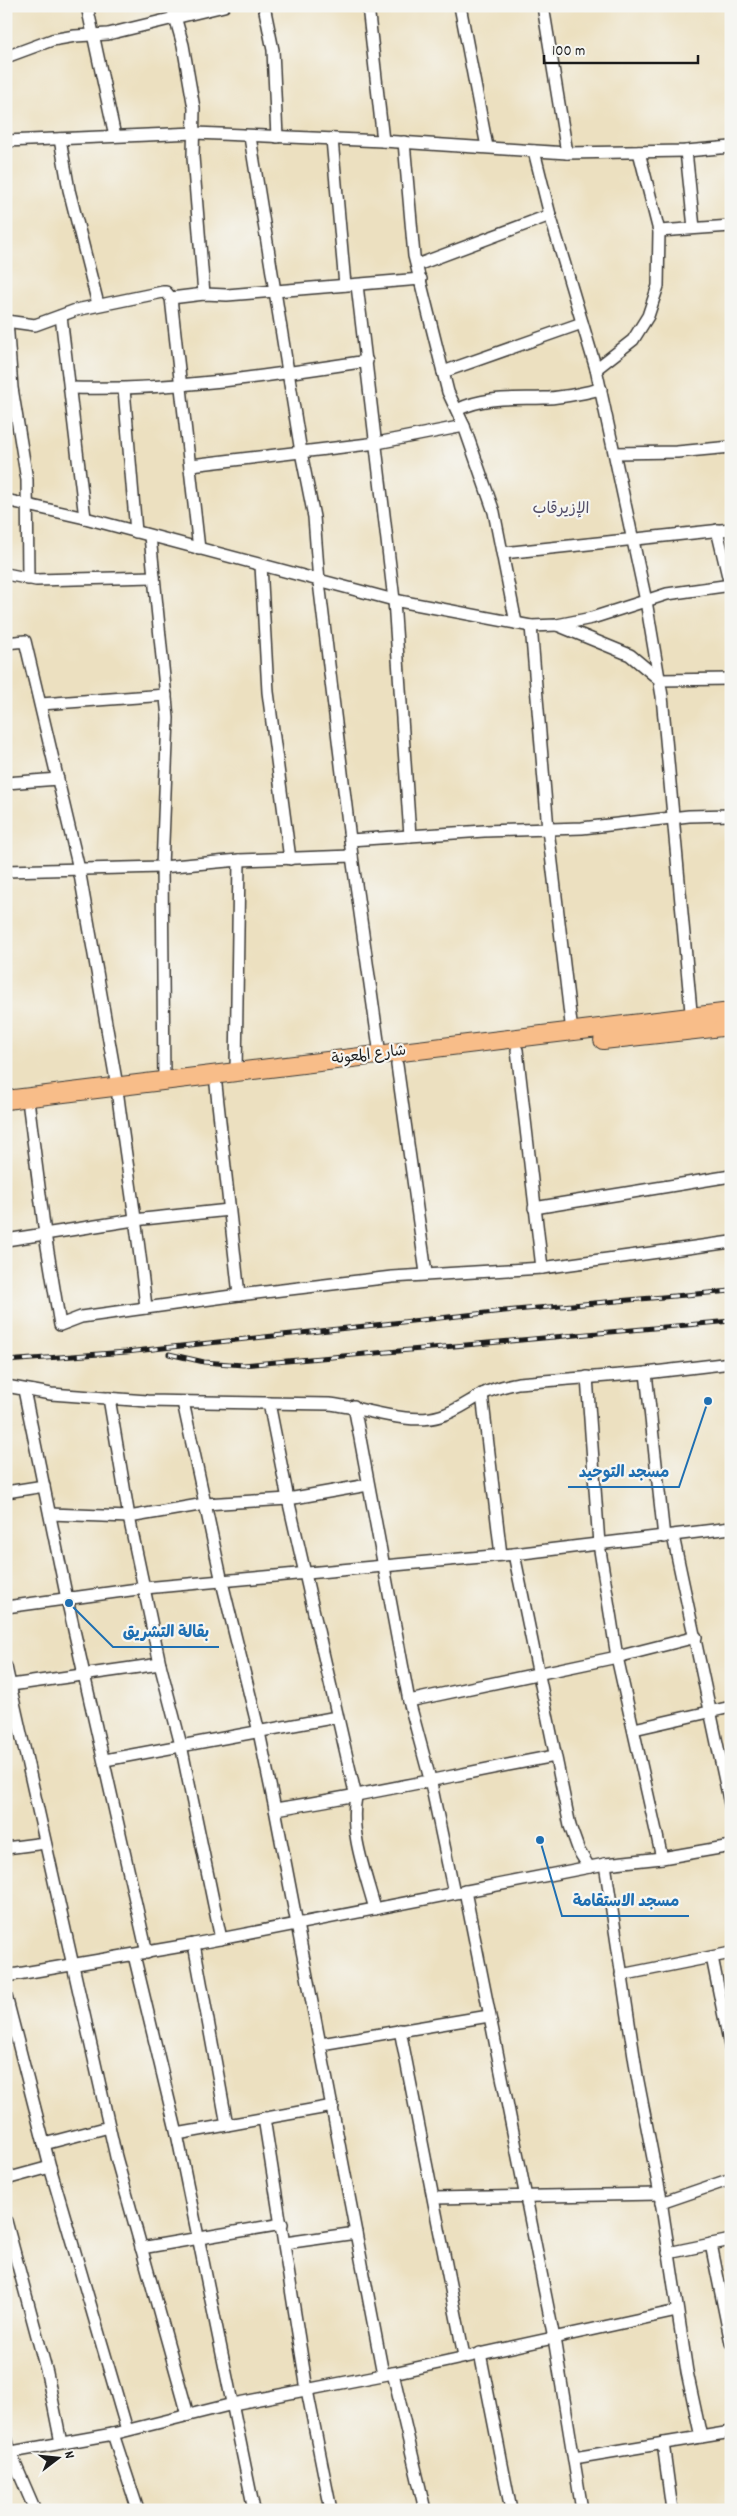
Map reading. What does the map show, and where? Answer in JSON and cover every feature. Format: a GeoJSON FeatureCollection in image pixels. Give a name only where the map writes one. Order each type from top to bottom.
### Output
{"type":"FeatureCollection","features":[{"type":"Feature","properties":{"kind":"highway","name":"شارع المعونة"},"geometry":{"type":"LineString","coordinates":[[6,1100],[216,1085],[398,1065],[517,1050],[692,1023],[731,1012]]}},
{"type":"Feature","properties":{"kind":"highway","name":"شارع المعونة"},"geometry":{"type":"LineString","coordinates":[[6,1111],[118,1092],[164,1080],[572,1032],[692,1023],[731,1026]]}},
{"type":"Feature","properties":{"kind":"street"},"geometry":{"type":"LineString","coordinates":[[87,6],[115,136]]}},
{"type":"Feature","properties":{"kind":"street"},"geometry":{"type":"LineString","coordinates":[[172,6],[191,87],[195,133],[193,157],[204,294]]}},
{"type":"Feature","properties":{"kind":"street"},"geometry":{"type":"LineString","coordinates":[[6,57],[52,40],[108,34],[224,6]]}},
{"type":"Feature","properties":{"kind":"street"},"geometry":{"type":"LineString","coordinates":[[264,6],[272,50],[277,137]]}},
{"type":"Feature","properties":{"kind":"street"},"geometry":{"type":"LineString","coordinates":[[368,6],[383,141]]}},
{"type":"Feature","properties":{"kind":"street"},"geometry":{"type":"LineString","coordinates":[[460,6],[487,147]]}},
{"type":"Feature","properties":{"kind":"street"},"geometry":{"type":"LineString","coordinates":[[542,6],[567,152]]}},
{"type":"Feature","properties":{"kind":"street"},"geometry":{"type":"LineString","coordinates":[[6,141],[195,133],[250,137],[404,142],[567,152],[686,151],[731,147]]}},
{"type":"Feature","properties":{"kind":"street"},"geometry":{"type":"LineString","coordinates":[[250,137],[301,452],[314,517],[319,582],[350,840],[380,1055]]}},
{"type":"Feature","properties":{"kind":"street"},"geometry":{"type":"LineString","coordinates":[[60,139],[69,190],[98,304]]}},
{"type":"Feature","properties":{"kind":"street"},"geometry":{"type":"LineString","coordinates":[[332,139],[345,285]]}},
{"type":"Feature","properties":{"kind":"street"},"geometry":{"type":"LineString","coordinates":[[404,142],[416,265],[443,372],[494,512],[516,623]]}},
{"type":"Feature","properties":{"kind":"street"},"geometry":{"type":"LineString","coordinates":[[534,151],[550,215],[601,389],[646,601],[660,680],[671,818],[692,1023]]}},
{"type":"Feature","properties":{"kind":"street"},"geometry":{"type":"LineString","coordinates":[[686,151],[694,228]]}},
{"type":"Feature","properties":{"kind":"street"},"geometry":{"type":"LineString","coordinates":[[596,369],[629,344],[648,316],[658,286],[659,231],[639,152]]}},
{"type":"Feature","properties":{"kind":"street"},"geometry":{"type":"LineString","coordinates":[[416,265],[550,215]]}},
{"type":"Feature","properties":{"kind":"street"},"geometry":{"type":"LineString","coordinates":[[659,231],[731,226]]}},
{"type":"Feature","properties":{"kind":"street"},"geometry":{"type":"LineString","coordinates":[[171,298],[421,279]]}},
{"type":"Feature","properties":{"kind":"street"},"geometry":{"type":"LineString","coordinates":[[357,285],[368,362],[394,600],[410,836]]}},
{"type":"Feature","properties":{"kind":"street"},"geometry":{"type":"LineString","coordinates":[[28,579],[27,480],[12,388],[7,321],[35,325],[98,304],[163,292],[166,292],[171,298],[199,549]]}},
{"type":"Feature","properties":{"kind":"street"},"geometry":{"type":"LineString","coordinates":[[61,316],[85,518]]}},
{"type":"Feature","properties":{"kind":"street"},"geometry":{"type":"LineString","coordinates":[[443,372],[582,323]]}},
{"type":"Feature","properties":{"kind":"street"},"geometry":{"type":"LineString","coordinates":[[70,388],[124,389],[182,385],[368,362]]}},
{"type":"Feature","properties":{"kind":"street"},"geometry":{"type":"LineString","coordinates":[[124,389],[136,532]]}},
{"type":"Feature","properties":{"kind":"street"},"geometry":{"type":"LineString","coordinates":[[457,410],[470,404],[494,399],[559,397],[601,389]]}},
{"type":"Feature","properties":{"kind":"street"},"geometry":{"type":"LineString","coordinates":[[191,465],[377,443],[464,426]]}},
{"type":"Feature","properties":{"kind":"street"},"geometry":{"type":"LineString","coordinates":[[615,454],[677,452],[731,447]]}},
{"type":"Feature","properties":{"kind":"street"},"geometry":{"type":"LineString","coordinates":[[6,500],[85,518],[319,582],[394,600],[531,626],[557,625],[611,614],[681,591],[731,585]]}},
{"type":"Feature","properties":{"kind":"street"},"geometry":{"type":"LineString","coordinates":[[503,553],[731,529]]}},
{"type":"Feature","properties":{"kind":"street"},"geometry":{"type":"LineString","coordinates":[[717,530],[731,589]]}},
{"type":"Feature","properties":{"kind":"street"},"geometry":{"type":"LineString","coordinates":[[150,536],[166,695],[168,746],[162,867],[164,1080]]}},
{"type":"Feature","properties":{"kind":"street"},"geometry":{"type":"LineString","coordinates":[[261,565],[268,692],[290,859]]}},
{"type":"Feature","properties":{"kind":"street"},"geometry":{"type":"LineString","coordinates":[[6,574],[28,579],[154,577]]}},
{"type":"Feature","properties":{"kind":"street"},"geometry":{"type":"LineString","coordinates":[[557,625],[630,655],[660,680],[731,679]]}},
{"type":"Feature","properties":{"kind":"street"},"geometry":{"type":"LineString","coordinates":[[531,626],[533,669],[548,829],[572,1032]]}},
{"type":"Feature","properties":{"kind":"street"},"geometry":{"type":"LineString","coordinates":[[6,643],[25,641],[79,869],[118,1092],[134,1220],[141,1256],[146,1308]]}},
{"type":"Feature","properties":{"kind":"street"},"geometry":{"type":"LineString","coordinates":[[41,704],[166,695]]}},
{"type":"Feature","properties":{"kind":"street"},"geometry":{"type":"LineString","coordinates":[[6,784],[58,779]]}},
{"type":"Feature","properties":{"kind":"street"},"geometry":{"type":"LineString","coordinates":[[350,840],[603,826],[671,818],[731,815]]}},
{"type":"Feature","properties":{"kind":"street"},"geometry":{"type":"LineString","coordinates":[[6,871],[162,867],[238,860],[352,856]]}},
{"type":"Feature","properties":{"kind":"street"},"geometry":{"type":"LineString","coordinates":[[236,1072],[238,860]]}},
{"type":"Feature","properties":{"kind":"street"},"geometry":{"type":"LineString","coordinates":[[517,1050],[542,1268]]}},
{"type":"Feature","properties":{"kind":"street"},"geometry":{"type":"LineString","coordinates":[[398,1065],[426,1273]]}},
{"type":"Feature","properties":{"kind":"street"},"geometry":{"type":"LineString","coordinates":[[216,1085],[239,1295]]}},
{"type":"Feature","properties":{"kind":"street"},"geometry":{"type":"LineString","coordinates":[[30,1108],[45,1234],[60,1325],[81,1317],[239,1295],[426,1273],[542,1268],[731,1242]]}},
{"type":"Feature","properties":{"kind":"street"},"geometry":{"type":"LineString","coordinates":[[534,1208],[731,1176]]}},
{"type":"Feature","properties":{"kind":"street"},"geometry":{"type":"LineString","coordinates":[[6,1240],[134,1220],[229,1210]]}},
{"type":"Feature","properties":{"kind":"street"},"geometry":{"type":"LineString","coordinates":[[6,1386],[52,1394],[109,1398],[183,1402],[354,1406],[390,1416],[426,1418],[439,1417],[482,1394],[518,1383],[646,1373],[731,1363]]}},
{"type":"Feature","properties":{"kind":"street"},"geometry":{"type":"LineString","coordinates":[[646,1373],[668,1537],[696,1637],[731,1809]]}},
{"type":"Feature","properties":{"kind":"street"},"geometry":{"type":"LineString","coordinates":[[588,1377],[598,1544],[617,1657],[662,1858]]}},
{"type":"Feature","properties":{"kind":"street"},"geometry":{"type":"LineString","coordinates":[[24,1390],[67,1598],[86,1675],[147,1953]]}},
{"type":"Feature","properties":{"kind":"street"},"geometry":{"type":"LineString","coordinates":[[482,1394],[501,1555]]}},
{"type":"Feature","properties":{"kind":"street"},"geometry":{"type":"LineString","coordinates":[[109,1398],[129,1517],[160,1664],[181,1746],[221,1938]]}},
{"type":"Feature","properties":{"kind":"street"},"geometry":{"type":"LineString","coordinates":[[183,1402],[222,1582],[259,1732],[275,1809],[295,1924],[321,2044],[356,2233],[388,2374],[425,2510]]}},
{"type":"Feature","properties":{"kind":"street"},"geometry":{"type":"LineString","coordinates":[[269,1403],[288,1499],[356,1797],[354,1816],[359,1846],[375,1909]]}},
{"type":"Feature","properties":{"kind":"street"},"geometry":{"type":"LineString","coordinates":[[354,1406],[382,1565],[410,1701],[460,1892],[489,2016],[527,2196],[554,2338],[582,2510]]}},
{"type":"Feature","properties":{"kind":"street"},"geometry":{"type":"LineString","coordinates":[[50,1514],[129,1517],[205,1504],[288,1499],[368,1485]]}},
{"type":"Feature","properties":{"kind":"street"},"geometry":{"type":"LineString","coordinates":[[6,1492],[44,1486]]}},
{"type":"Feature","properties":{"kind":"street"},"geometry":{"type":"LineString","coordinates":[[6,1607],[145,1588],[514,1554],[731,1528]]}},
{"type":"Feature","properties":{"kind":"street"},"geometry":{"type":"LineString","coordinates":[[514,1554],[570,1826],[579,1851],[589,1867]]}},
{"type":"Feature","properties":{"kind":"street"},"geometry":{"type":"LineString","coordinates":[[410,1701],[617,1657],[696,1637]]}},
{"type":"Feature","properties":{"kind":"street"},"geometry":{"type":"LineString","coordinates":[[10,1685],[160,1664]]}},
{"type":"Feature","properties":{"kind":"street"},"geometry":{"type":"LineString","coordinates":[[6,1667],[71,1965],[109,2127],[188,2415]]}},
{"type":"Feature","properties":{"kind":"street"},"geometry":{"type":"LineString","coordinates":[[634,1729],[731,1707]]}},
{"type":"Feature","properties":{"kind":"street"},"geometry":{"type":"LineString","coordinates":[[105,1760],[337,1717]]}},
{"type":"Feature","properties":{"kind":"street"},"geometry":{"type":"LineString","coordinates":[[275,1809],[356,1797],[430,1779],[555,1756]]}},
{"type":"Feature","properties":{"kind":"street"},"geometry":{"type":"LineString","coordinates":[[6,1848],[45,1844]]}},
{"type":"Feature","properties":{"kind":"street"},"geometry":{"type":"LineString","coordinates":[[6,1976],[147,1953],[605,1864],[662,1858],[731,1846]]}},
{"type":"Feature","properties":{"kind":"street"},"geometry":{"type":"LineString","coordinates":[[605,1864],[620,1975],[660,2198],[677,2311],[701,2437]]}},
{"type":"Feature","properties":{"kind":"street"},"geometry":{"type":"LineString","coordinates":[[194,1944],[227,2125]]}},
{"type":"Feature","properties":{"kind":"street"},"geometry":{"type":"LineString","coordinates":[[620,1975],[731,1952]]}},
{"type":"Feature","properties":{"kind":"street"},"geometry":{"type":"LineString","coordinates":[[134,1955],[177,2134],[254,2510]]}},
{"type":"Feature","properties":{"kind":"street"},"geometry":{"type":"LineString","coordinates":[[712,1957],[730,2043]]}},
{"type":"Feature","properties":{"kind":"street"},"geometry":{"type":"LineString","coordinates":[[6,1996],[50,2167],[127,2430]]}},
{"type":"Feature","properties":{"kind":"street"},"geometry":{"type":"LineString","coordinates":[[321,2044],[489,2016]]}},
{"type":"Feature","properties":{"kind":"street"},"geometry":{"type":"LineString","coordinates":[[400,2030],[464,2356]]}},
{"type":"Feature","properties":{"kind":"street"},"geometry":{"type":"LineString","coordinates":[[177,2134],[333,2106]]}},
{"type":"Feature","properties":{"kind":"street"},"geometry":{"type":"LineString","coordinates":[[264,2118],[307,2390],[331,2510]]}},
{"type":"Feature","properties":{"kind":"street"},"geometry":{"type":"LineString","coordinates":[[44,2144],[109,2127]]}},
{"type":"Feature","properties":{"kind":"street"},"geometry":{"type":"LineString","coordinates":[[6,2179],[50,2167]]}},
{"type":"Feature","properties":{"kind":"street"},"geometry":{"type":"LineString","coordinates":[[434,2198],[527,2196],[660,2198],[731,2180]]}},
{"type":"Feature","properties":{"kind":"street"},"geometry":{"type":"LineString","coordinates":[[6,2221],[47,2373],[61,2443]]}},
{"type":"Feature","properties":{"kind":"street"},"geometry":{"type":"LineString","coordinates":[[141,2248],[282,2224]]}},
{"type":"Feature","properties":{"kind":"street"},"geometry":{"type":"LineString","coordinates":[[285,2243],[356,2233]]}},
{"type":"Feature","properties":{"kind":"street"},"geometry":{"type":"LineString","coordinates":[[668,2253],[731,2240]]}},
{"type":"Feature","properties":{"kind":"street"},"geometry":{"type":"LineString","coordinates":[[711,2244],[731,2343]]}},
{"type":"Feature","properties":{"kind":"street"},"geometry":{"type":"LineString","coordinates":[[8,2452],[113,2434],[233,2404],[388,2374],[677,2311]]}},
{"type":"Feature","properties":{"kind":"street"},"geometry":{"type":"LineString","coordinates":[[480,2353],[511,2510]]}},
{"type":"Feature","properties":{"kind":"street"},"geometry":{"type":"LineString","coordinates":[[574,2458],[731,2432]]}},
{"type":"Feature","properties":{"kind":"street"},"geometry":{"type":"LineString","coordinates":[[113,2434],[138,2510]]}},
{"type":"Feature","properties":{"kind":"street"},"geometry":{"type":"LineString","coordinates":[[6,2438],[8,2452],[35,2510]]}},
{"type":"Feature","properties":{"kind":"street"},"geometry":{"type":"LineString","coordinates":[[663,2443],[672,2510]]}},
{"type":"Feature","properties":{"kind":"railway"},"geometry":{"type":"LineString","coordinates":[[6,1361],[126,1352],[504,1311],[731,1291]]}},
{"type":"Feature","properties":{"kind":"railway"},"geometry":{"type":"LineString","coordinates":[[169,1354],[204,1362],[243,1365],[731,1321]]}},
{"type":"Feature","properties":{"kind":"place","name":"مسجد التوحيد"},"geometry":{"type":"Point","coordinates":[708,1401]}},
{"type":"Feature","properties":{"kind":"place","name":"بقالة التشريق"},"geometry":{"type":"Point","coordinates":[69,1603]}},
{"type":"Feature","properties":{"kind":"place","name":"مسجد الاستقامة"},"geometry":{"type":"Point","coordinates":[540,1840]}},
{"type":"Feature","properties":{"kind":"district","name":"الإزيرقاب"},"geometry":{"type":"Point","coordinates":[561,509]}}]}
